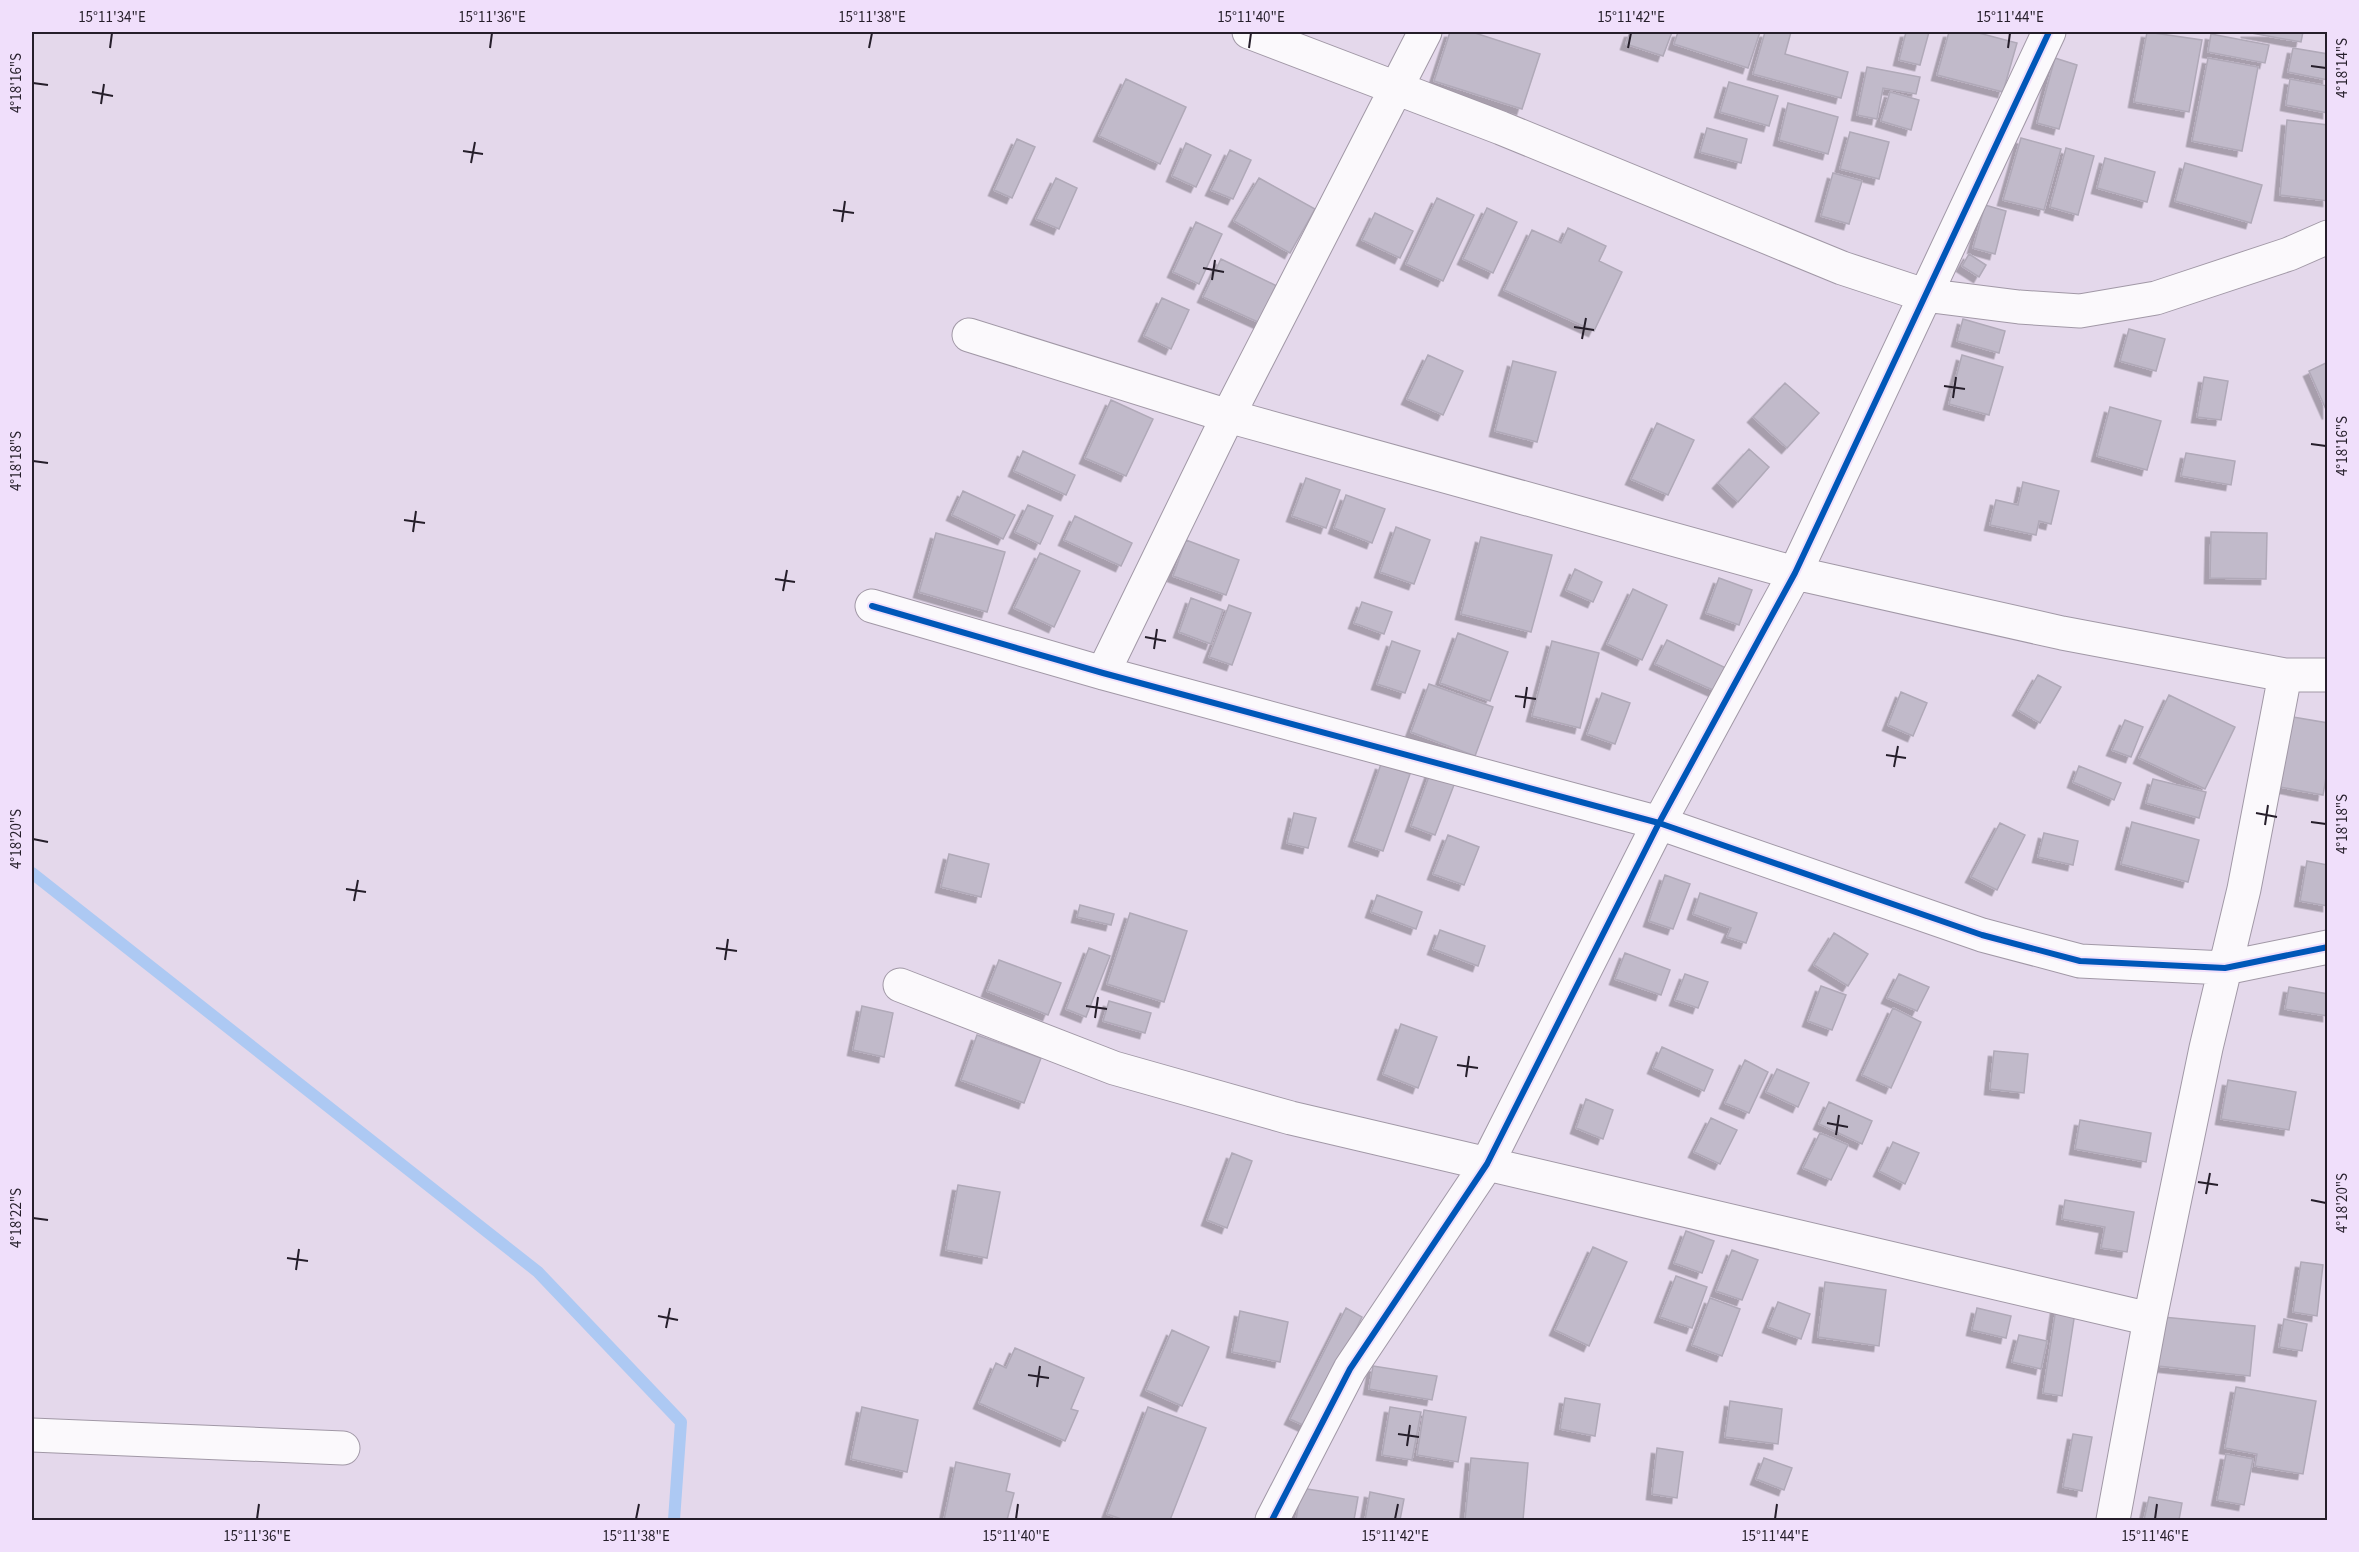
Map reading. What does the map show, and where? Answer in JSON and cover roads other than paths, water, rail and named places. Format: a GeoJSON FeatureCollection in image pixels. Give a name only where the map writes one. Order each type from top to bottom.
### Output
{"type":"FeatureCollection","features":[{"type":"Feature","properties":{"kind":"street"},"geometry":{"type":"LineString","coordinates":[[1249,32],[1395,87],[1842,268],[1923,295],[2019,307],[2080,311],[2156,298],[2289,254],[2328,237]]}},
{"type":"Feature","properties":{"kind":"street"},"geometry":{"type":"LineString","coordinates":[[1103,673],[1228,416],[1425,32]]}},
{"type":"Feature","properties":{"kind":"street"},"geometry":{"type":"LineString","coordinates":[[1272,1521],[1350,1369],[1487,1164],[1659,823],[1795,573],[1923,295],[2049,32]]}},
{"type":"Feature","properties":{"kind":"street"},"geometry":{"type":"LineString","coordinates":[[969,335],[1228,416],[1795,573],[2062,633],[2285,675],[2328,675]]}},
{"type":"Feature","properties":{"kind":"street"},"geometry":{"type":"LineString","coordinates":[[872,606],[1103,673],[1659,823],[1982,935],[2080,961],[2225,968],[2328,948]]}},
{"type":"Feature","properties":{"kind":"street"},"geometry":{"type":"LineString","coordinates":[[2113,1521],[2150,1318],[2244,889],[2285,675]]}},
{"type":"Feature","properties":{"kind":"street"},"geometry":{"type":"LineString","coordinates":[[900,985],[1114,1068],[1291,1118],[2150,1318]]}},
{"type":"Feature","properties":{"kind":"street"},"geometry":{"type":"LineString","coordinates":[[32,1435],[343,1448]]}},
{"type":"Feature","properties":{"kind":"waterway"},"geometry":{"type":"LineString","coordinates":[[32,873],[538,1272],[681,1422],[674,1520]]}}]}
